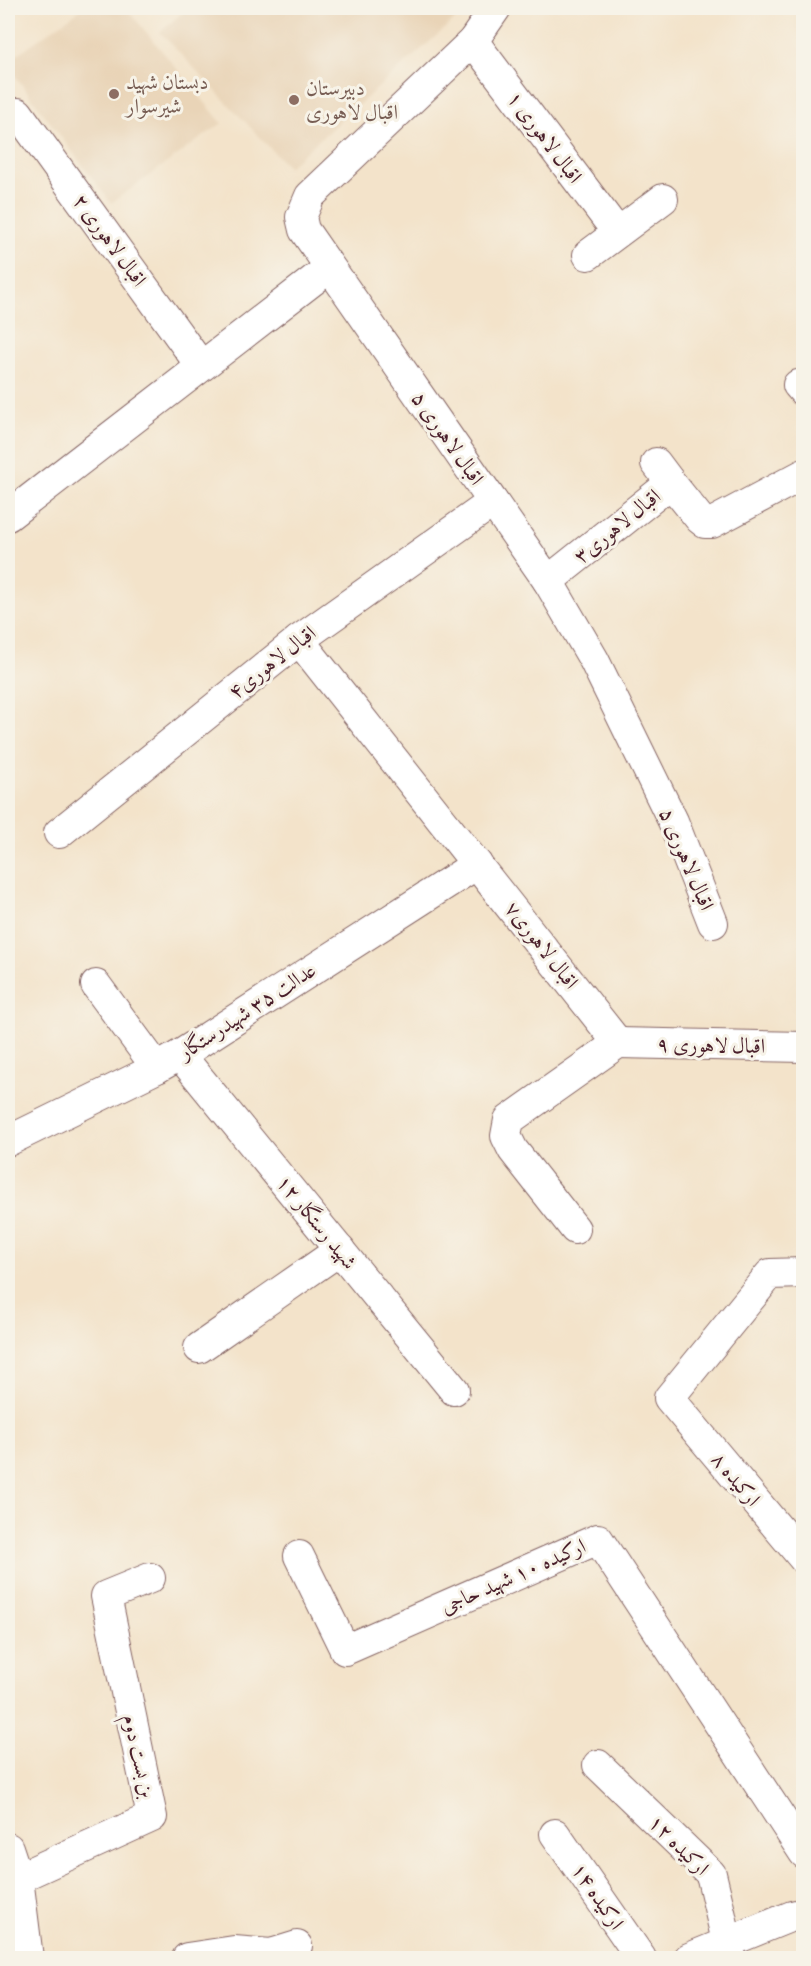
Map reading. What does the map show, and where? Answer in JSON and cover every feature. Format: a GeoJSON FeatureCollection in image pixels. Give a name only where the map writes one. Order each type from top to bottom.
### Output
{"type":"FeatureCollection","features":[{"type":"Feature","properties":{"kind":"street","name":"اقبال لاهوری ۵"},"geometry":{"type":"LineString","coordinates":[[496,8],[473,41],[310,196],[301,217],[304,230],[548,581],[594,660],[673,821],[713,923]]}},
{"type":"Feature","properties":{"kind":"street","name":"اقبال لاهوری ۱"},"geometry":{"type":"LineString","coordinates":[[473,41],[617,232]]}},
{"type":"Feature","properties":{"kind":"street","name":"اقبال لاهوری ۲"},"geometry":{"type":"LineString","coordinates":[[18,113],[201,366]]}},
{"type":"Feature","properties":{"kind":"street"},"geometry":{"type":"LineString","coordinates":[[588,255],[663,199]]}},
{"type":"Feature","properties":{"kind":"street"},"geometry":{"type":"LineString","coordinates":[[8,516],[329,268]]}},
{"type":"Feature","properties":{"kind":"street","name":"اقبال لاهوری۳"},"geometry":{"type":"LineString","coordinates":[[548,581],[663,473],[705,523],[712,523],[804,474]]}},
{"type":"Feature","properties":{"kind":"street","name":"اقبال لاهوری۴"},"geometry":{"type":"LineString","coordinates":[[59,833],[299,640],[493,502]]}},
{"type":"Feature","properties":{"kind":"street","name":"اقبال لاهوری۷"},"geometry":{"type":"LineString","coordinates":[[299,640],[618,1043]]}},
{"type":"Feature","properties":{"kind":"street","name":"عدالت ۳۵ شهیدرستگار"},"geometry":{"type":"LineString","coordinates":[[8,1141],[169,1061],[477,864]]}},
{"type":"Feature","properties":{"kind":"street","name":"شهید رستگار ۱۲"},"geometry":{"type":"LineString","coordinates":[[96,985],[169,1061],[340,1250],[454,1390]]}},
{"type":"Feature","properties":{"kind":"street"},"geometry":{"type":"LineString","coordinates":[[574,1228],[513,1150],[506,1136],[509,1120],[618,1043]]}},
{"type":"Feature","properties":{"kind":"street","name":"اقبال لاهوری ۹"},"geometry":{"type":"LineString","coordinates":[[618,1043],[804,1047]]}},
{"type":"Feature","properties":{"kind":"street"},"geometry":{"type":"LineString","coordinates":[[199,1348],[340,1250]]}},
{"type":"Feature","properties":{"kind":"street","name":"ارکیده ۸"},"geometry":{"type":"LineString","coordinates":[[804,1273],[770,1274],[669,1398],[804,1559]]}},
{"type":"Feature","properties":{"kind":"street","name":"ارکیده ۱۰ شهید حاجی"},"geometry":{"type":"LineString","coordinates":[[299,1556],[345,1650],[597,1539],[804,1852]]}},
{"type":"Feature","properties":{"kind":"street","name":"بن بست دوم"},"geometry":{"type":"LineString","coordinates":[[18,1878],[152,1817],[106,1596],[150,1578]]}},
{"type":"Feature","properties":{"kind":"street","name":"ارکیده ۱۲"},"geometry":{"type":"LineString","coordinates":[[598,1765],[711,1874],[729,1951]]}},
{"type":"Feature","properties":{"kind":"street","name":"ارکیده ۱۴"},"geometry":{"type":"LineString","coordinates":[[555,1834],[641,1959]]}},
{"type":"Feature","properties":{"kind":"street"},"geometry":{"type":"LineString","coordinates":[[8,1848],[18,1878],[28,1959]]}},
{"type":"Feature","properties":{"kind":"street"},"geometry":{"type":"LineString","coordinates":[[689,1959],[729,1951],[792,1916],[804,1913]]}},
{"type":"Feature","properties":{"kind":"street"},"geometry":{"type":"LineString","coordinates":[[187,1959],[234,1951],[271,1954],[297,1946]]}},
{"type":"Feature","properties":{"kind":"shaded area","name":"دبستان شهید شیرسوار"},"geometry":{"type":"Polygon","coordinates":[[[83,8],[126,8],[222,123],[111,203],[8,66],[8,61],[83,8]]]}},
{"type":"Feature","properties":{"kind":"shaded area","name":"دبیرستان اقبال لاهوری"},"geometry":{"type":"Polygon","coordinates":[[[188,8],[468,8],[288,167],[160,32],[188,8]]]}},
{"type":"Feature","properties":{"kind":"place","name":"دبستان شهید شیرسوار"},"geometry":{"type":"Point","coordinates":[114,94]}},
{"type":"Feature","properties":{"kind":"place","name":"دبیرستان اقبال لاهوری"},"geometry":{"type":"Point","coordinates":[294,100]}}]}
